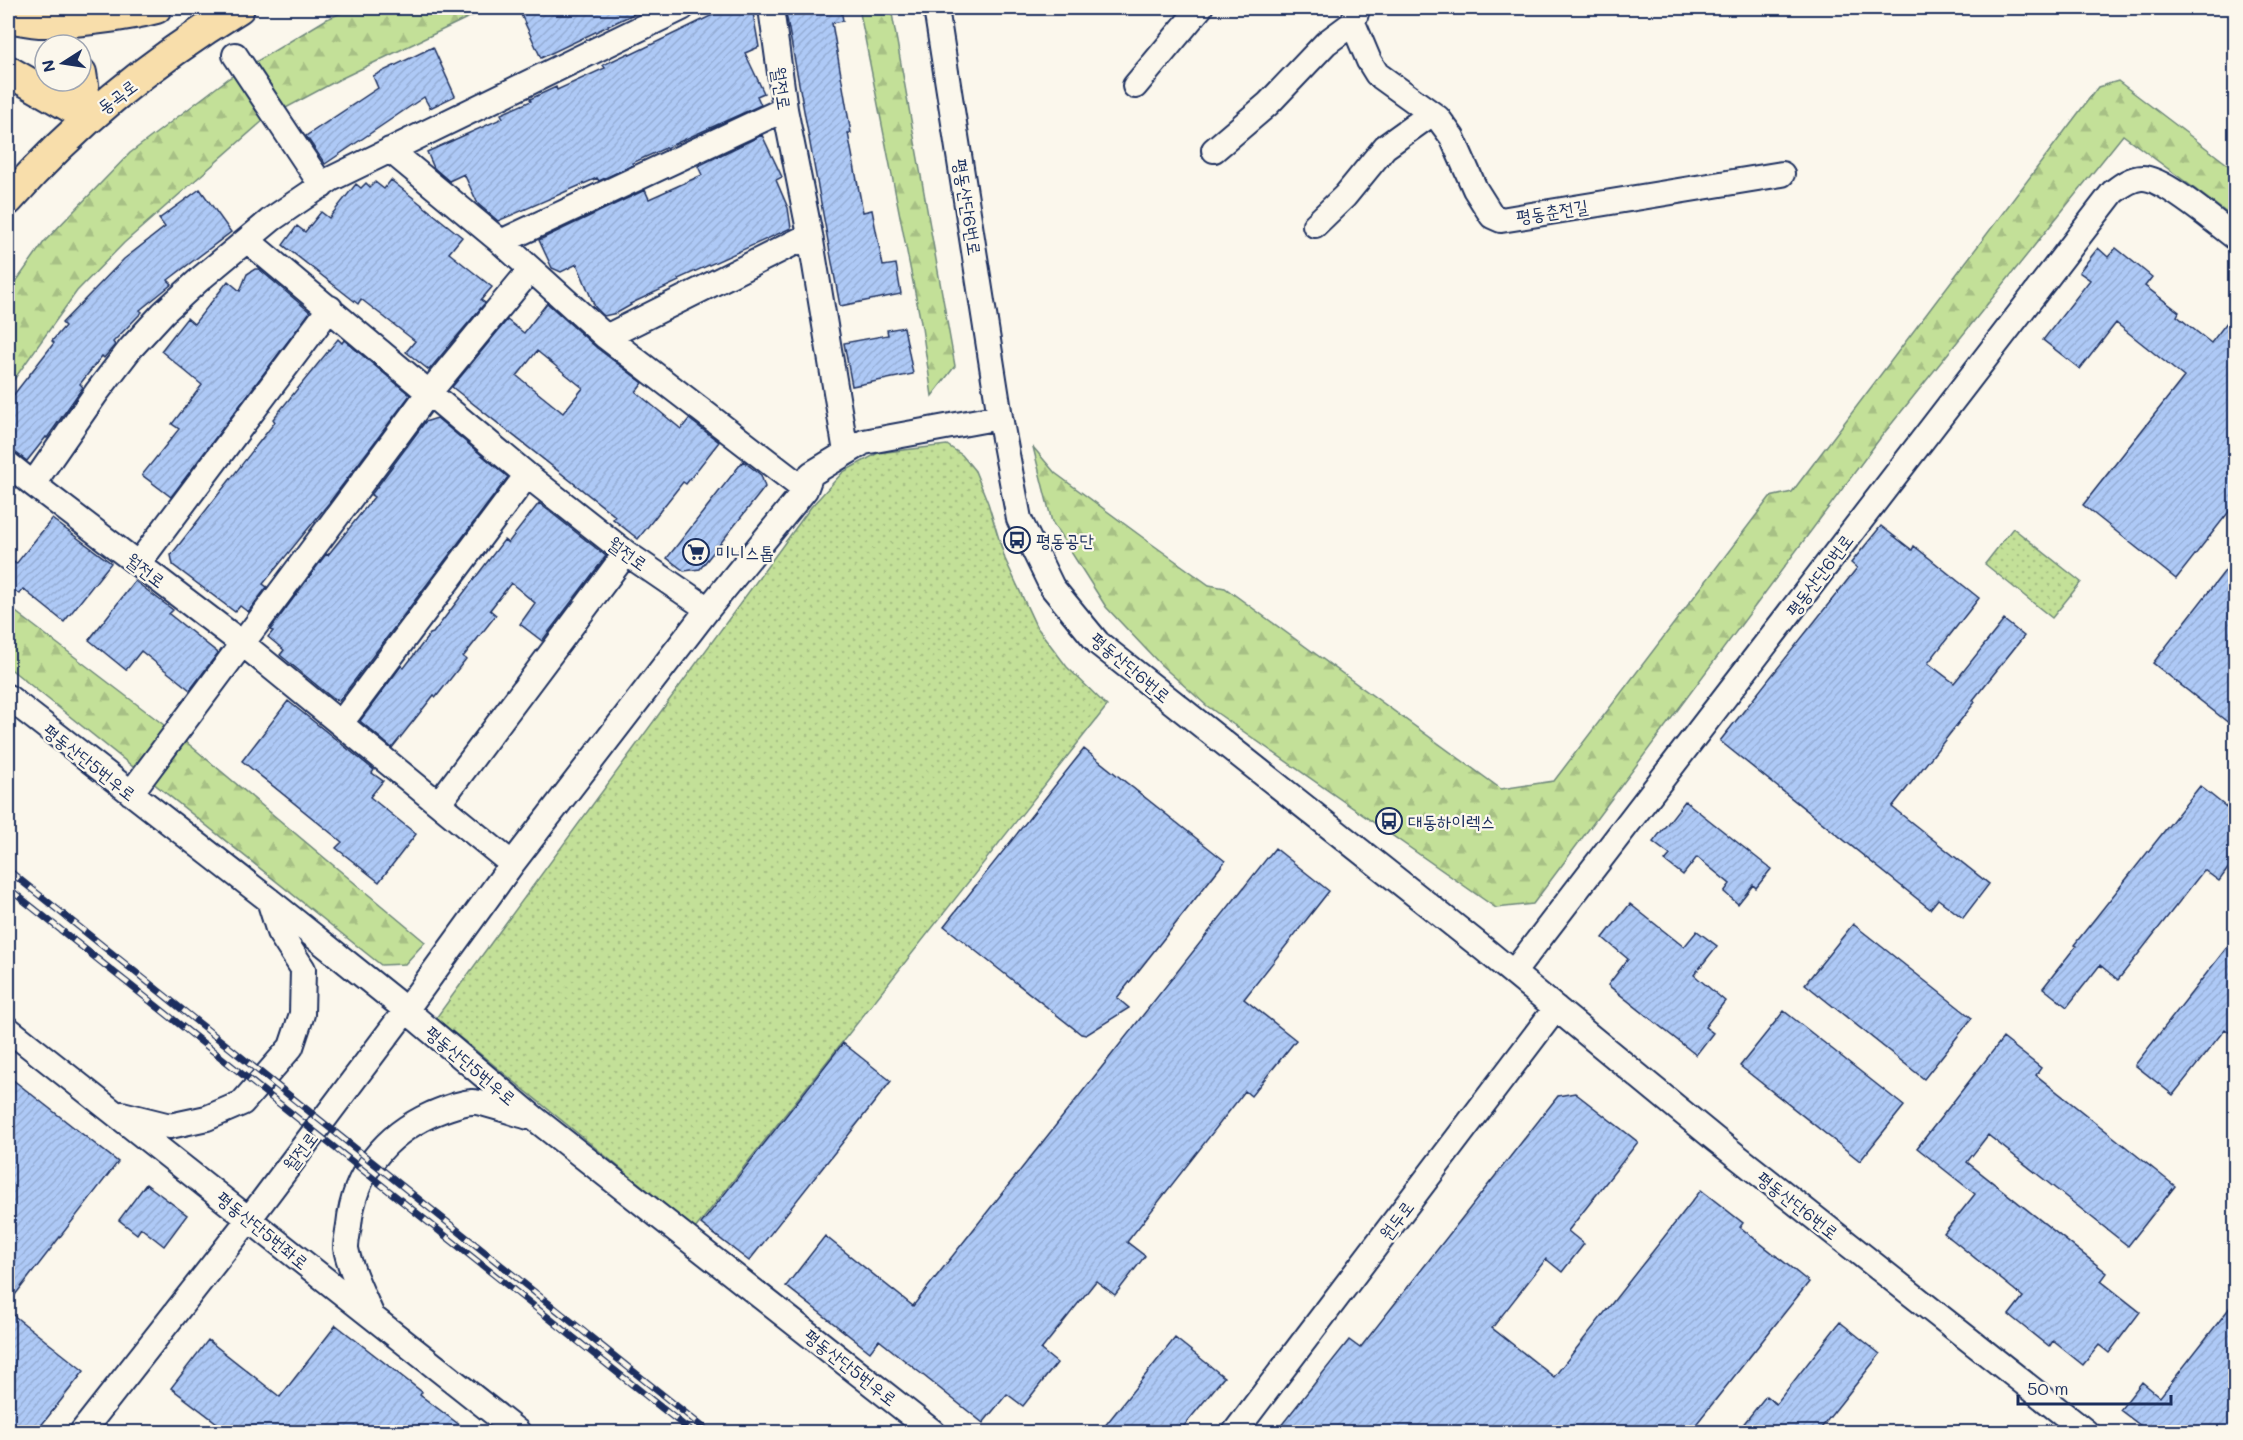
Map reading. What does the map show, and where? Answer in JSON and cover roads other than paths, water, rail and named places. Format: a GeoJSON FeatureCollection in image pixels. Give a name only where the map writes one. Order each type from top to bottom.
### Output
{"type":"FeatureCollection","features":[{"type":"Feature","properties":{"kind":"main road"},"geometry":{"type":"LineString","coordinates":[[8,17],[40,22],[74,33],[156,8]]}},
{"type":"Feature","properties":{"kind":"main road","name":"동곡로"},"geometry":{"type":"LineString","coordinates":[[8,200],[88,117],[203,30],[239,8]]}},
{"type":"Feature","properties":{"kind":"main road"},"geometry":{"type":"LineString","coordinates":[[8,71],[88,117]]}},
{"type":"Feature","properties":{"kind":"main road"},"geometry":{"type":"LineString","coordinates":[[84,93],[88,117]]}},
{"type":"Feature","properties":{"kind":"street"},"geometry":{"type":"LineString","coordinates":[[33,484],[130,349],[163,313],[272,219],[331,179],[682,8]]}},
{"type":"Feature","properties":{"kind":"street","name":"월전로"},"geometry":{"type":"LineString","coordinates":[[771,8],[785,109],[810,235],[846,452]]}},
{"type":"Feature","properties":{"kind":"street","name":"평동산단6번로"},"geometry":{"type":"LineString","coordinates":[[936,8],[1000,417],[1019,519],[1052,587],[1098,643],[1513,973],[1714,1139],[2086,1432]]}},
{"type":"Feature","properties":{"kind":"street"},"geometry":{"type":"LineString","coordinates":[[1135,86],[1200,8]]}},
{"type":"Feature","properties":{"kind":"street","name":"평동춘전길"},"geometry":{"type":"LineString","coordinates":[[1214,150],[1268,104],[1355,15],[1369,61],[1377,74],[1438,118],[1452,137],[1475,189],[1492,216],[1501,219],[1782,174]]}},
{"type":"Feature","properties":{"kind":"street"},"geometry":{"type":"LineString","coordinates":[[236,55],[322,186]]}},
{"type":"Feature","properties":{"kind":"street"},"geometry":{"type":"LineString","coordinates":[[501,242],[785,109]]}},
{"type":"Feature","properties":{"kind":"street"},"geometry":{"type":"LineString","coordinates":[[1315,225],[1346,196],[1384,147],[1431,114]]}},
{"type":"Feature","properties":{"kind":"street"},"geometry":{"type":"LineString","coordinates":[[390,150],[501,242],[606,337],[805,490]]}},
{"type":"Feature","properties":{"kind":"street","name":"평동산단6번로"},"geometry":{"type":"LineString","coordinates":[[1513,973],[2113,192],[2129,181],[2143,177],[2163,184],[2235,238]]}},
{"type":"Feature","properties":{"kind":"street"},"geometry":{"type":"LineString","coordinates":[[606,337],[810,235]]}},
{"type":"Feature","properties":{"kind":"street","name":"월전로"},"geometry":{"type":"LineString","coordinates":[[247,240],[527,475],[626,553],[708,609]]}},
{"type":"Feature","properties":{"kind":"street"},"geometry":{"type":"LineString","coordinates":[[130,793],[428,394],[531,269]]}},
{"type":"Feature","properties":{"kind":"street"},"geometry":{"type":"LineString","coordinates":[[138,564],[330,308]]}},
{"type":"Feature","properties":{"kind":"street","name":"월전로"},"geometry":{"type":"LineString","coordinates":[[82,1432],[249,1219],[512,864],[708,609],[805,490],[811,474],[864,442],[1000,417]]}},
{"type":"Feature","properties":{"kind":"street","name":"월전로"},"geometry":{"type":"LineString","coordinates":[[8,464],[243,644],[512,864]]}},
{"type":"Feature","properties":{"kind":"street"},"geometry":{"type":"LineString","coordinates":[[341,723],[527,475]]}},
{"type":"Feature","properties":{"kind":"street"},"geometry":{"type":"LineString","coordinates":[[439,804],[626,553]]}},
{"type":"Feature","properties":{"kind":"street","name":"평동산단5번우로"},"geometry":{"type":"LineString","coordinates":[[12,704],[269,900],[406,1010],[534,1118],[933,1432]]}},
{"type":"Feature","properties":{"kind":"street"},"geometry":{"type":"LineString","coordinates":[[114,1112],[170,1126],[207,1118],[242,1103],[291,1047],[302,1014],[303,969],[279,932],[269,900]]}},
{"type":"Feature","properties":{"kind":"street","name":"원두로"},"geometry":{"type":"LineString","coordinates":[[1235,1432],[1556,1008]]}},
{"type":"Feature","properties":{"kind":"street","name":"평동산단5번좌로"},"geometry":{"type":"LineString","coordinates":[[8,1029],[519,1432]]}},
{"type":"Feature","properties":{"kind":"street"},"geometry":{"type":"LineString","coordinates":[[373,1318],[361,1292],[346,1248],[351,1207],[360,1181],[379,1151],[419,1120],[445,1109],[473,1102],[534,1118]]}},
{"type":"Feature","properties":{"kind":"railway"},"geometry":{"type":"LineString","coordinates":[[8,870],[709,1432]]}},
{"type":"Feature","properties":{"kind":"railway"},"geometry":{"type":"LineString","coordinates":[[8,888],[692,1432]]}},
{"type":"Feature","properties":{"kind":"place","name":"평동공단"},"geometry":{"type":"Point","coordinates":[1017,540]}},
{"type":"Feature","properties":{"kind":"place","name":"미니스톱"},"geometry":{"type":"Point","coordinates":[696,552]}},
{"type":"Feature","properties":{"kind":"place","name":"대동하이렉스"},"geometry":{"type":"Point","coordinates":[1389,821]}}]}
